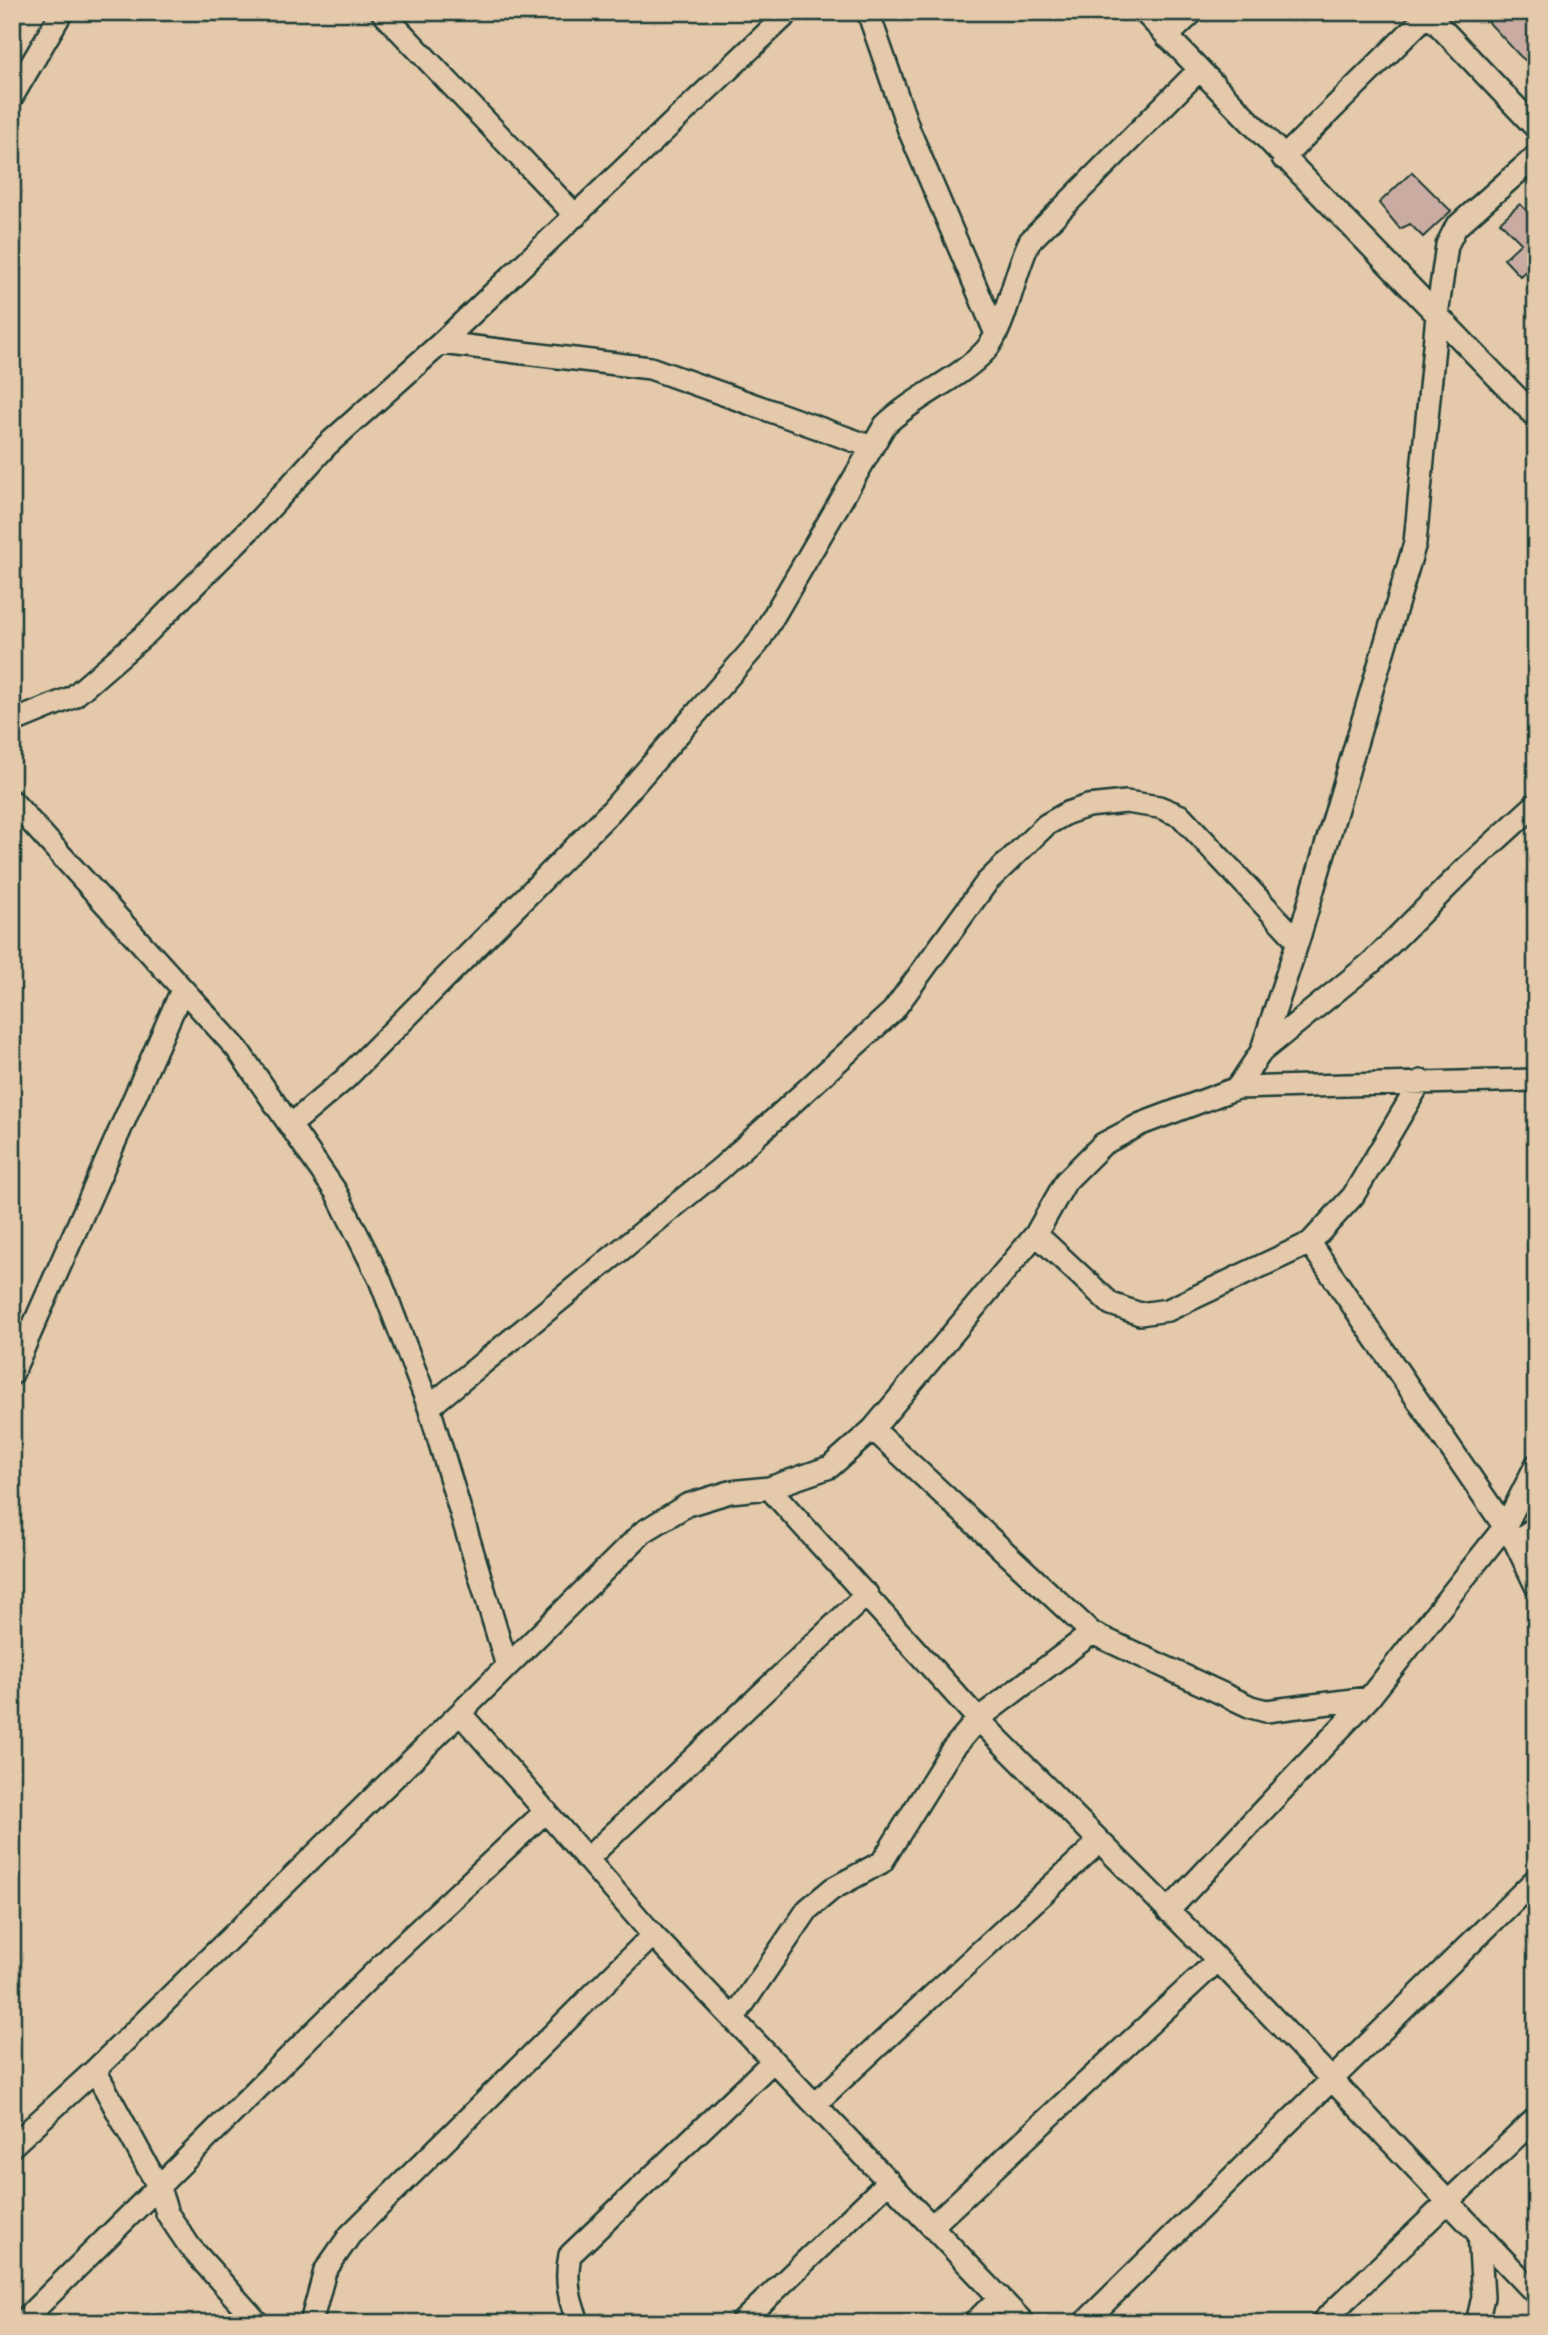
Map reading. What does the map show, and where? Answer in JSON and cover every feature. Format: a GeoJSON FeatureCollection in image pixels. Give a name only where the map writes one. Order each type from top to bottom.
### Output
{"type":"FeatureCollection","features":[{"type":"Feature","properties":{"kind":"street"},"geometry":{"type":"LineString","coordinates":[[12,97],[62,12]]}},
{"type":"Feature","properties":{"kind":"street"},"geometry":{"type":"LineString","coordinates":[[382,12],[576,216]]}},
{"type":"Feature","properties":{"kind":"street"},"geometry":{"type":"LineString","coordinates":[[12,722],[73,697],[148,632],[259,520],[327,445],[441,343],[789,12]]}},
{"type":"Feature","properties":{"kind":"street"},"geometry":{"type":"LineString","coordinates":[[868,12],[909,130],[996,334]]}},
{"type":"Feature","properties":{"kind":"street"},"geometry":{"type":"LineString","coordinates":[[1144,12],[1198,71],[1536,417]]}},
{"type":"Feature","properties":{"kind":"street"},"geometry":{"type":"LineString","coordinates":[[1167,37],[1193,12]]}},
{"type":"Feature","properties":{"kind":"street"},"geometry":{"type":"LineString","coordinates":[[1283,158],[1427,13],[1536,128]]}},
{"type":"Feature","properties":{"kind":"street"},"geometry":{"type":"LineString","coordinates":[[292,1124],[345,1079],[611,811],[749,653],[885,425],[905,406],[986,351],[996,334],[1018,263],[1030,241],[1198,71]]}},
{"type":"Feature","properties":{"kind":"street"},"geometry":{"type":"LineString","coordinates":[[1237,1088],[1261,1052],[1298,941],[1415,543],[1437,315],[1447,245],[1456,227],[1536,156]]}},
{"type":"Feature","properties":{"kind":"street"},"geometry":{"type":"LineString","coordinates":[[441,343],[650,368],[872,447]]}},
{"type":"Feature","properties":{"kind":"street"},"geometry":{"type":"LineString","coordinates":[[12,801],[238,1050],[292,1124],[336,1192],[380,1280],[429,1407],[507,1666]]}},
{"type":"Feature","properties":{"kind":"street"},"geometry":{"type":"LineString","coordinates":[[429,1407],[721,1168],[893,1011],[987,882],[1046,825],[1067,813],[1088,806],[1126,802],[1159,807],[1181,816],[1298,941]]}},
{"type":"Feature","properties":{"kind":"street"},"geometry":{"type":"LineString","coordinates":[[1261,1052],[1372,962],[1467,867],[1536,804]]}},
{"type":"Feature","properties":{"kind":"street"},"geometry":{"type":"LineString","coordinates":[[12,1374],[182,990]]}},
{"type":"Feature","properties":{"kind":"street"},"geometry":{"type":"LineString","coordinates":[[12,2146],[94,2070],[643,1532],[687,1505],[730,1492],[769,1488],[830,1466],[873,1429],[1036,1234],[1066,1181],[1102,1144],[1141,1124],[1237,1088],[1536,1080]]}},
{"type":"Feature","properties":{"kind":"street"},"geometry":{"type":"LineString","coordinates":[[1036,1234],[1111,1304],[1140,1314],[1168,1310],[1310,1243],[1353,1196],[1421,1081]]}},
{"type":"Feature","properties":{"kind":"street"},"geometry":{"type":"LineString","coordinates":[[1310,1243],[1510,1533],[1536,1586]]}},
{"type":"Feature","properties":{"kind":"street"},"geometry":{"type":"LineString","coordinates":[[873,1429],[1092,1633],[1251,1707],[1266,1710],[1369,1698]]}},
{"type":"Feature","properties":{"kind":"street"},"geometry":{"type":"LineString","coordinates":[[1168,1911],[1369,1698],[1510,1533],[1536,1465]]}},
{"type":"Feature","properties":{"kind":"street"},"geometry":{"type":"LineString","coordinates":[[769,1488],[978,1719],[1218,1960],[1536,2294]]}},
{"type":"Feature","properties":{"kind":"street"},"geometry":{"type":"LineString","coordinates":[[1510,1533],[1536,1527]]}},
{"type":"Feature","properties":{"kind":"street"},"geometry":{"type":"LineString","coordinates":[[587,1858],[867,1594]]}},
{"type":"Feature","properties":{"kind":"street"},"geometry":{"type":"LineString","coordinates":[[733,2019],[808,1909],[832,1889],[882,1862],[951,1751],[978,1719],[1092,1633]]}},
{"type":"Feature","properties":{"kind":"street"},"geometry":{"type":"LineString","coordinates":[[460,1713],[653,1935],[1024,2323]]}},
{"type":"Feature","properties":{"kind":"street"},"geometry":{"type":"LineString","coordinates":[[21,2323],[398,1950],[546,1811]]}},
{"type":"Feature","properties":{"kind":"street"},"geometry":{"type":"LineString","coordinates":[[815,2104],[1099,1842]]}},
{"type":"Feature","properties":{"kind":"street"},"geometry":{"type":"LineString","coordinates":[[1084,2323],[1535,1883]]}},
{"type":"Feature","properties":{"kind":"street"},"geometry":{"type":"LineString","coordinates":[[311,2323],[326,2271],[350,2235],[653,1935]]}},
{"type":"Feature","properties":{"kind":"street"},"geometry":{"type":"LineString","coordinates":[[932,2226],[1218,1960]]}},
{"type":"Feature","properties":{"kind":"street"},"geometry":{"type":"LineString","coordinates":[[579,2323],[572,2308],[566,2275],[570,2255],[772,2061]]}},
{"type":"Feature","properties":{"kind":"street"},"geometry":{"type":"LineString","coordinates":[[94,2070],[159,2188],[167,2213],[190,2247],[258,2323]]}},
{"type":"Feature","properties":{"kind":"street"},"geometry":{"type":"LineString","coordinates":[[1321,2323],[1536,2118]]}},
{"type":"Feature","properties":{"kind":"street"},"geometry":{"type":"LineString","coordinates":[[741,2323],[889,2181]]}},
{"type":"Feature","properties":{"kind":"street"},"geometry":{"type":"LineString","coordinates":[[1477,2323],[1483,2297],[1479,2233]]}},
{"type":"Feature","properties":{"kind":"street"},"geometry":{"type":"LineString","coordinates":[[974,2323],[1000,2297]]}},
{"type":"Feature","properties":{"kind":"building"},"geometry":{"type":"Polygon","coordinates":[[[1479,12],[1536,12],[1536,69],[1520,56],[1479,12]]]}},
{"type":"Feature","properties":{"kind":"building"},"geometry":{"type":"Polygon","coordinates":[[[1412,172],[1451,211],[1423,237],[1410,224],[1400,229],[1379,203],[1412,172]]]}},
{"type":"Feature","properties":{"kind":"building"},"geometry":{"type":"Polygon","coordinates":[[[1520,204],[1536,220],[1536,262],[1520,276],[1504,259],[1521,243],[1500,222],[1520,204]]]}}]}
